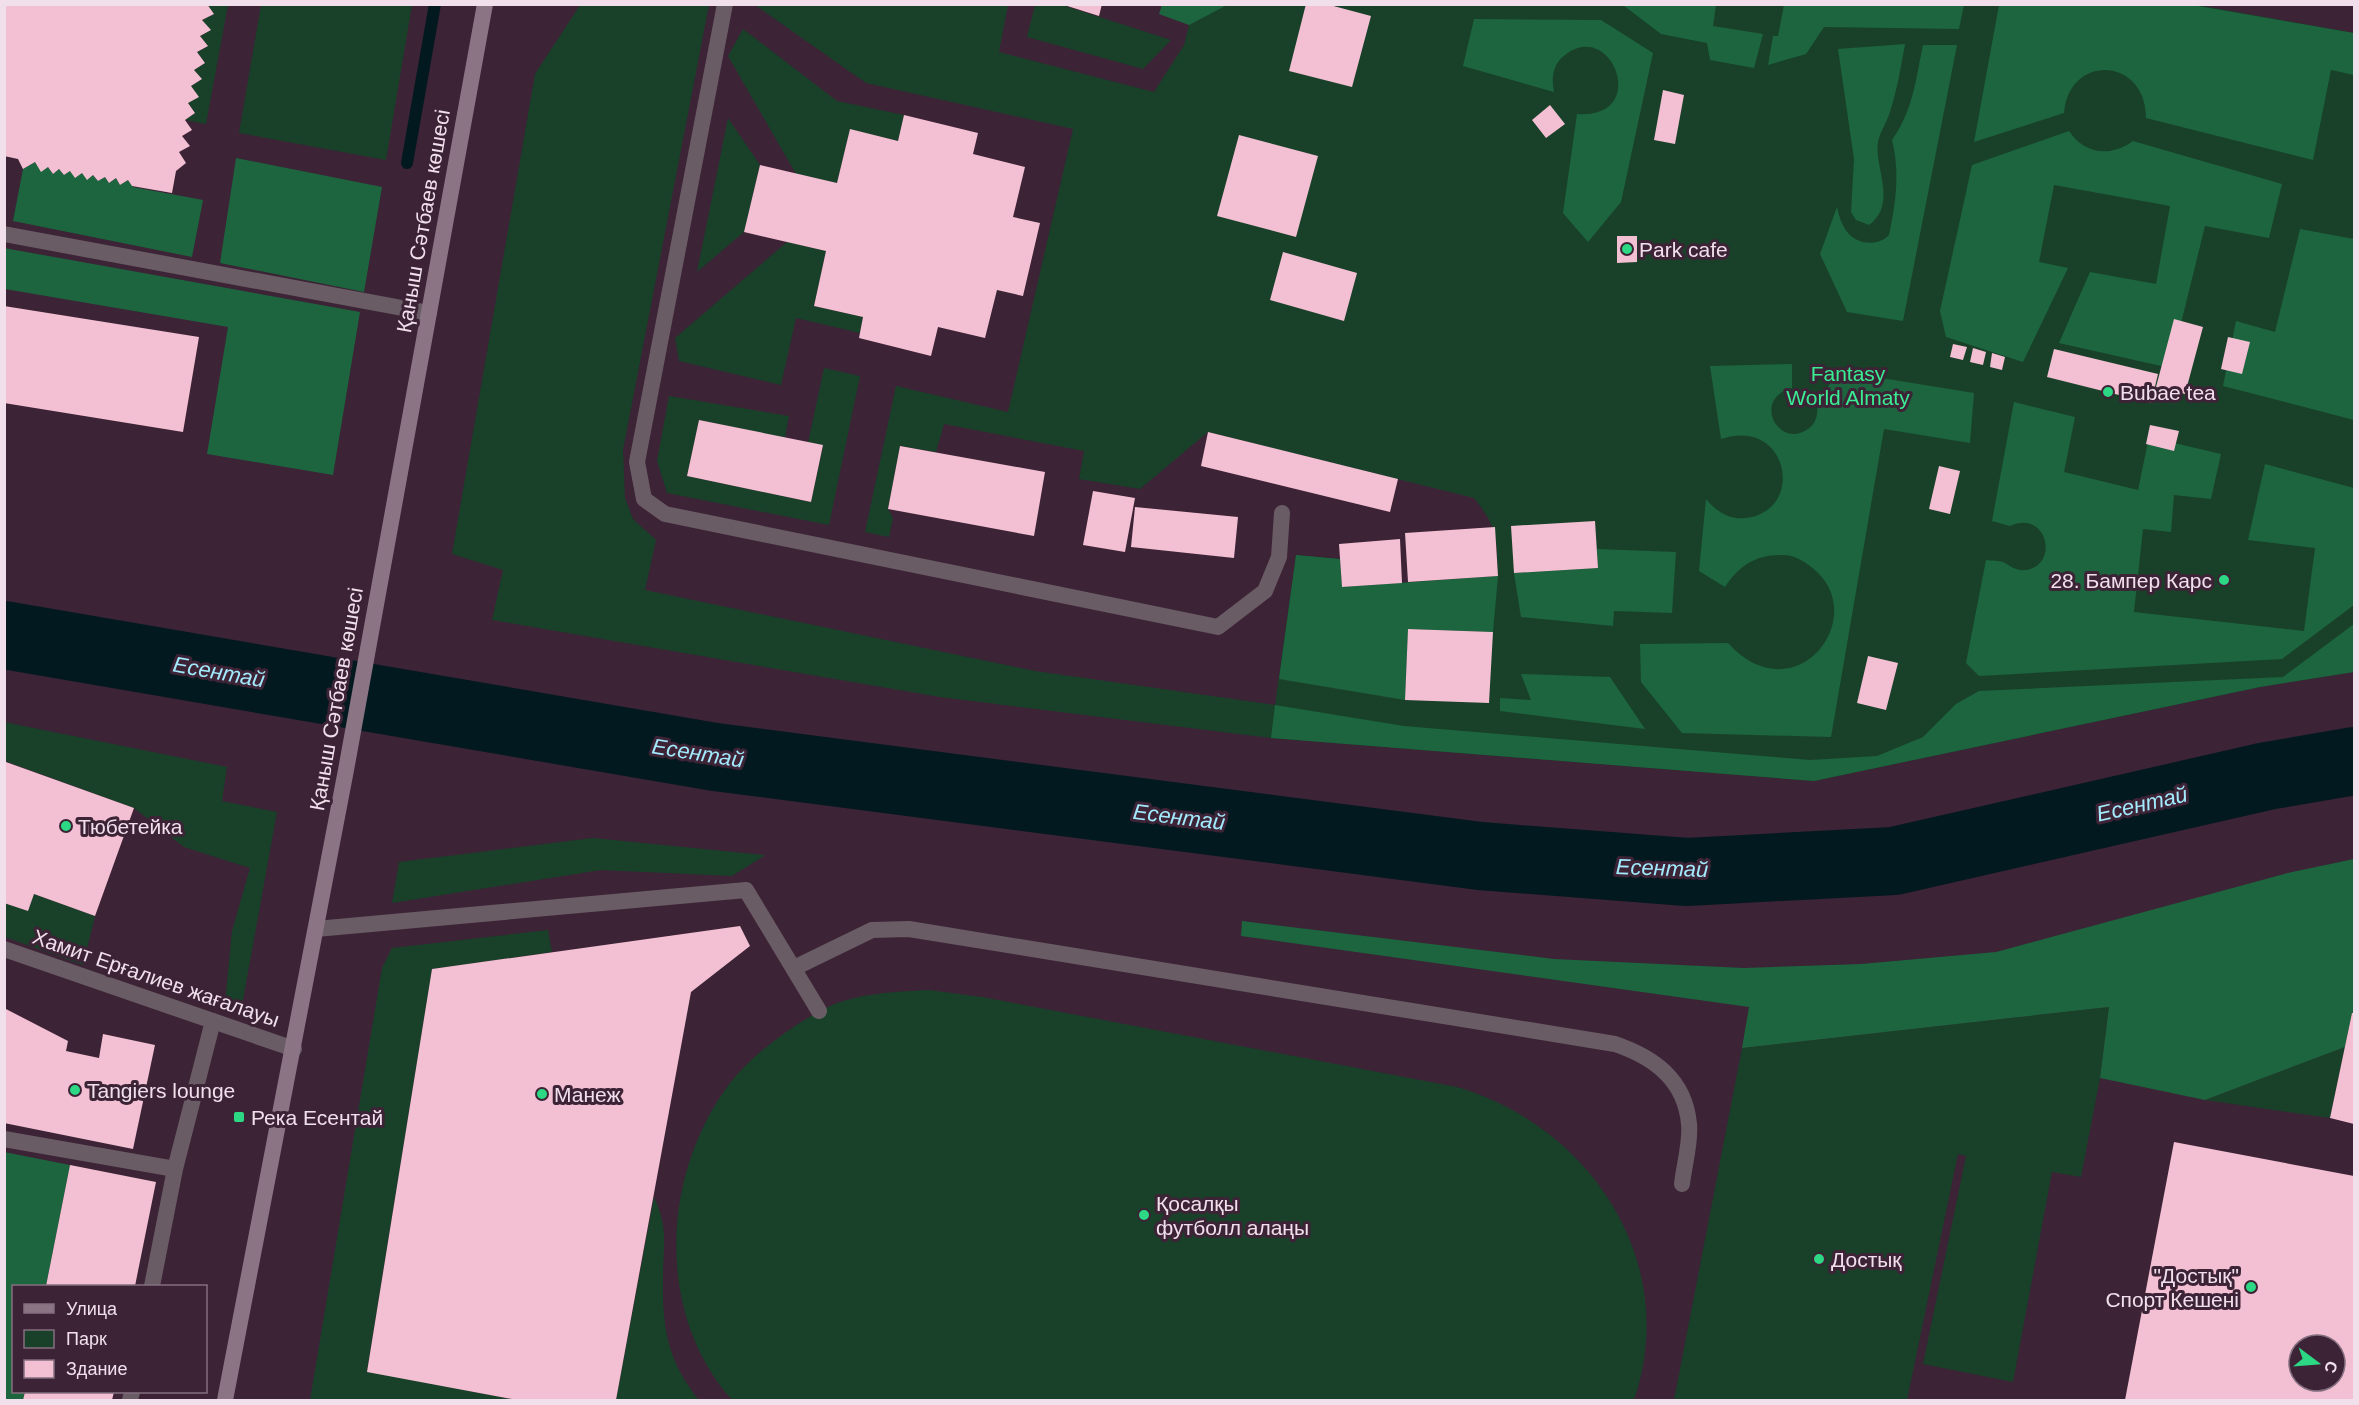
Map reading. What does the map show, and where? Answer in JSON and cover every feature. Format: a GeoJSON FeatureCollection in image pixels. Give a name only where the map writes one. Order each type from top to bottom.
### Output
{"type":"FeatureCollection","features":[{"type":"Feature","properties":{"kind":"main road","name":"Қаныш Сәтбаев көшесі"},"geometry":{"type":"LineString","coordinates":[[225,1401],[346,770],[485,4]]}},
{"type":"Feature","properties":{"kind":"street"},"geometry":{"type":"LineString","coordinates":[[725,4],[638,462],[644,499],[665,514],[1218,627],[1265,591],[1279,557],[1282,513]]}},
{"type":"Feature","properties":{"kind":"street"},"geometry":{"type":"LineString","coordinates":[[4,234],[429,314]]}},
{"type":"Feature","properties":{"kind":"street"},"geometry":{"type":"LineString","coordinates":[[316,929],[746,890],[819,1011]]}},
{"type":"Feature","properties":{"kind":"street"},"geometry":{"type":"LineString","coordinates":[[794,968],[872,930],[909,929],[1615,1044],[1643,1054],[1661,1067],[1681,1091],[1690,1124],[1682,1184]]}},
{"type":"Feature","properties":{"kind":"street","name":"Хамит Ерғалиев жағалауы"},"geometry":{"type":"LineString","coordinates":[[4,949],[294,1049]]}},
{"type":"Feature","properties":{"kind":"street"},"geometry":{"type":"LineString","coordinates":[[152,1285],[175,1169],[213,1021]]}},
{"type":"Feature","properties":{"kind":"street"},"geometry":{"type":"LineString","coordinates":[[4,1139],[175,1169]]}},
{"type":"Feature","properties":{"kind":"green space"},"geometry":{"type":"Polygon","coordinates":[[[1059,4],[1171,40],[1143,69],[1027,37],[1035,5],[1059,4]]]}},
{"type":"Feature","properties":{"kind":"green space"},"geometry":{"type":"Polygon","coordinates":[[[1162,4],[1227,5],[1189,25],[1159,14],[1162,4]]]}},
{"type":"Feature","properties":{"kind":"green space"},"geometry":{"type":"Polygon","coordinates":[[[1784,4],[1964,5],[1959,29],[1824,27],[1806,54],[1768,65],[1773,36],[1778,36],[1784,4]]]}},
{"type":"Feature","properties":{"kind":"green space","name":"Fantasy World Almaty"},"geometry":{"type":"Polygon","coordinates":[[[2192,4],[2354,33],[2354,672],[2260,687],[1814,781],[1271,738],[940,697],[492,620],[503,570],[452,554],[535,74],[580,5],[709,5],[623,450],[625,498],[633,519],[656,540],[645,590],[1035,671],[1275,705],[1296,555],[1340,559],[1342,587],[1497,576],[1496,543],[1492,526],[1482,508],[1474,498],[1208,432],[1140,489],[1079,479],[1084,451],[944,424],[936,452],[900,446],[888,509],[893,518],[889,537],[865,532],[896,386],[1008,412],[1073,129],[866,83],[755,5],[1008,5],[999,52],[1154,92],[1184,45],[1194,5],[2192,4]]]}},
{"type":"Feature","properties":{"kind":"green space"},"geometry":{"type":"Polygon","coordinates":[[[207,5],[228,5],[206,124],[185,120],[195,113],[188,103],[191,86],[201,80],[194,70],[205,63],[197,52],[208,46],[200,36],[210,30],[202,20],[214,14],[207,5]]]}},
{"type":"Feature","properties":{"kind":"green space"},"geometry":{"type":"Polygon","coordinates":[[[261,5],[412,5],[386,160],[239,133],[261,5]]]}},
{"type":"Feature","properties":{"kind":"green space"},"geometry":{"type":"Polygon","coordinates":[[[1623,5],[1716,5],[1713,26],[1763,34],[1754,68],[1710,60],[1707,43],[1661,34],[1623,5]]]}},
{"type":"Feature","properties":{"kind":"green space"},"geometry":{"type":"Polygon","coordinates":[[[1999,5],[2192,5],[2354,33],[2354,75],[2331,70],[2313,160],[2146,118],[2143,98],[2134,83],[2121,74],[2107,70],[2092,72],[2079,80],[2069,93],[2064,113],[1974,142],[1999,5]]]}},
{"type":"Feature","properties":{"kind":"green space"},"geometry":{"type":"Polygon","coordinates":[[[1474,19],[1601,20],[1653,53],[1621,202],[1588,242],[1563,213],[1577,114],[1600,111],[1613,102],[1618,88],[1616,72],[1609,59],[1597,49],[1582,47],[1565,55],[1558,62],[1553,76],[1554,92],[1463,66],[1474,19]]]}},
{"type":"Feature","properties":{"kind":"green space"},"geometry":{"type":"Polygon","coordinates":[[[743,29],[837,101],[904,115],[898,141],[850,130],[837,183],[796,174],[728,56],[743,29]]]}},
{"type":"Feature","properties":{"kind":"green space"},"geometry":{"type":"Polygon","coordinates":[[[1905,44],[1889,116],[1878,142],[1884,196],[1878,216],[1869,225],[1856,220],[1851,212],[1854,159],[1838,49],[1905,44]]]}},
{"type":"Feature","properties":{"kind":"green space"},"geometry":{"type":"Polygon","coordinates":[[[1923,45],[1957,45],[1903,321],[1847,312],[1820,254],[1837,207],[1844,228],[1853,238],[1869,243],[1885,239],[1889,235],[1896,187],[1896,164],[1892,140],[1909,106],[1923,45]]]}},
{"type":"Feature","properties":{"kind":"green space"},"geometry":{"type":"Polygon","coordinates":[[[728,118],[760,165],[744,232],[697,272],[728,118]]]}},
{"type":"Feature","properties":{"kind":"green space"},"geometry":{"type":"Polygon","coordinates":[[[2069,131],[2075,139],[2090,149],[2116,150],[2133,141],[2282,184],[2269,238],[2205,226],[2170,368],[2059,343],[2090,272],[2156,284],[2170,206],[2054,185],[2039,262],[2068,268],[2023,362],[1946,337],[1940,311],[1972,165],[2069,131]]]}},
{"type":"Feature","properties":{"kind":"green space"},"geometry":{"type":"Polygon","coordinates":[[[236,158],[382,187],[364,292],[220,263],[236,158]]]}},
{"type":"Feature","properties":{"kind":"green space"},"geometry":{"type":"Polygon","coordinates":[[[35,162],[41,171],[48,167],[53,174],[59,169],[64,175],[70,171],[82,173],[87,179],[93,175],[98,181],[105,177],[109,183],[116,178],[120,185],[128,180],[133,187],[203,200],[192,257],[13,221],[23,169],[35,162]]]}},
{"type":"Feature","properties":{"kind":"green space"},"geometry":{"type":"Polygon","coordinates":[[[2300,229],[2354,239],[2354,420],[2223,386],[2236,321],[2275,332],[2300,229]]]}},
{"type":"Feature","properties":{"kind":"green space"},"geometry":{"type":"Polygon","coordinates":[[[787,242],[826,251],[814,306],[863,317],[860,333],[796,318],[781,385],[679,361],[675,338],[787,242]]]}},
{"type":"Feature","properties":{"kind":"green space"},"geometry":{"type":"Polygon","coordinates":[[[4,248],[360,312],[333,475],[207,454],[228,327],[5,289],[4,248]]]}},
{"type":"Feature","properties":{"kind":"green space"},"geometry":{"type":"Polygon","coordinates":[[[1792,364],[1792,388],[1780,394],[1773,402],[1771,411],[1779,428],[1787,433],[1797,434],[1813,424],[1817,414],[1817,404],[1838,371],[1974,393],[1970,443],[1884,429],[1831,737],[1682,733],[1641,682],[1640,644],[1728,643],[1754,663],[1779,669],[1801,664],[1819,650],[1831,631],[1834,608],[1828,586],[1810,566],[1797,558],[1781,555],[1763,557],[1748,563],[1725,587],[1699,571],[1706,499],[1724,514],[1734,518],[1746,518],[1765,512],[1777,499],[1782,484],[1782,467],[1775,452],[1762,441],[1744,436],[1721,439],[1710,366],[1792,364]]]}},
{"type":"Feature","properties":{"kind":"green space"},"geometry":{"type":"Polygon","coordinates":[[[824,368],[860,376],[829,525],[667,493],[657,461],[669,396],[789,416],[785,438],[699,420],[687,476],[811,502],[823,446],[808,443],[824,368]]]}},
{"type":"Feature","properties":{"kind":"green space"},"geometry":{"type":"Polygon","coordinates":[[[2014,402],[2075,417],[2064,472],[2138,490],[2149,437],[2221,454],[2211,499],[2174,495],[2171,532],[2143,529],[2134,612],[2304,631],[2315,548],[2248,540],[2265,464],[2354,488],[2354,605],[2282,659],[1979,676],[1966,663],[1986,560],[2001,561],[2017,569],[2026,570],[2037,566],[2043,559],[2046,549],[2045,540],[2033,525],[2023,523],[2010,526],[1992,521],[2014,402]]]}},
{"type":"Feature","properties":{"kind":"green space"},"geometry":{"type":"Polygon","coordinates":[[[1597,549],[1676,552],[1672,613],[1614,611],[1613,626],[1521,617],[1514,573],[1598,568],[1597,549]]]}},
{"type":"Feature","properties":{"kind":"green space"},"geometry":{"type":"Polygon","coordinates":[[[1296,555],[1340,559],[1342,587],[1498,576],[1493,632],[1408,629],[1405,700],[1279,679],[1296,555]]]}},
{"type":"Feature","properties":{"kind":"green space"},"geometry":{"type":"Polygon","coordinates":[[[2354,624],[2354,672],[2260,687],[1814,781],[1271,738],[1275,705],[1404,726],[1810,760],[1877,756],[1923,737],[1956,704],[1979,691],[2283,677],[2354,624]]]}},
{"type":"Feature","properties":{"kind":"green space"},"geometry":{"type":"Polygon","coordinates":[[[1521,674],[1610,677],[1645,729],[1500,711],[1500,698],[1531,700],[1521,674]]]}},
{"type":"Feature","properties":{"kind":"green space"},"geometry":{"type":"Polygon","coordinates":[[[4,722],[227,767],[222,801],[277,812],[241,1011],[225,1003],[232,931],[250,868],[184,847],[134,808],[5,761],[4,722]]]}},
{"type":"Feature","properties":{"kind":"green space"},"geometry":{"type":"Polygon","coordinates":[[[593,838],[765,855],[732,876],[601,870],[392,903],[399,862],[593,838]]]}},
{"type":"Feature","properties":{"kind":"green space"},"geometry":{"type":"Polygon","coordinates":[[[2354,859],[2354,1013],[2352,1013],[2345,1047],[2205,1100],[2100,1078],[2109,1007],[1742,1048],[1749,1007],[1241,936],[1242,921],[1554,959],[1744,968],[1861,964],[1996,952],[2292,872],[2354,859]]]}},
{"type":"Feature","properties":{"kind":"green space"},"geometry":{"type":"Polygon","coordinates":[[[34,894],[95,916],[83,965],[5,937],[4,903],[34,894]]]}},
{"type":"Feature","properties":{"kind":"green space"},"geometry":{"type":"Polygon","coordinates":[[[548,930],[552,952],[432,969],[367,1371],[517,1400],[310,1400],[382,968],[392,948],[548,930]]]}},
{"type":"Feature","properties":{"kind":"green space","name":"Қосалқы футболл алаңы"},"geometry":{"type":"Polygon","coordinates":[[[929,990],[982,997],[1457,1087],[1505,1106],[1548,1133],[1584,1167],[1613,1207],[1634,1251],[1645,1299],[1645,1349],[1634,1400],[732,1400],[707,1366],[690,1328],[680,1288],[676,1246],[680,1204],[689,1162],[705,1123],[727,1087],[746,1065],[769,1045],[806,1019],[831,1006],[858,997],[929,990]]]}},
{"type":"Feature","properties":{"kind":"green space"},"geometry":{"type":"Polygon","coordinates":[[[2109,1007],[2100,1078],[2081,1177],[2052,1172],[2013,1382],[1923,1364],[1966,1156],[1958,1154],[1907,1400],[1674,1400],[1742,1048],[2109,1007]]]}},
{"type":"Feature","properties":{"kind":"green space"},"geometry":{"type":"Polygon","coordinates":[[[2345,1047],[2330,1118],[2205,1100],[2345,1047]]]}},
{"type":"Feature","properties":{"kind":"green space"},"geometry":{"type":"Polygon","coordinates":[[[4,1152],[70,1165],[46,1285],[12,1285],[12,1393],[25,1393],[23,1400],[5,1400],[4,1152]]]}},
{"type":"Feature","properties":{"kind":"green space"},"geometry":{"type":"Polygon","coordinates":[[[654,1197],[663,1228],[663,1297],[669,1344],[680,1372],[699,1400],[616,1400],[654,1197]]]}},
{"type":"Feature","properties":{"kind":"building"},"geometry":{"type":"Polygon","coordinates":[[[4,4],[207,4],[214,14],[202,20],[211,30],[200,36],[208,46],[197,52],[205,63],[194,70],[202,79],[191,86],[199,97],[188,103],[195,113],[185,120],[192,130],[182,136],[190,146],[179,152],[186,163],[176,171],[172,193],[132,186],[128,180],[120,185],[116,178],[109,183],[105,177],[98,181],[93,175],[87,180],[82,173],[75,178],[70,171],[64,175],[59,169],[53,174],[48,167],[41,172],[35,162],[23,169],[18,159],[4,156],[4,4]]]}},
{"type":"Feature","properties":{"kind":"building"},"geometry":{"type":"Polygon","coordinates":[[[1061,4],[1102,4],[1099,16],[1061,4]]]}},
{"type":"Feature","properties":{"kind":"building"},"geometry":{"type":"Polygon","coordinates":[[[1306,4],[1326,4],[1371,16],[1352,87],[1289,71],[1306,4]]]}},
{"type":"Feature","properties":{"kind":"building"},"geometry":{"type":"Polygon","coordinates":[[[1663,90],[1684,95],[1675,144],[1654,140],[1663,90]]]}},
{"type":"Feature","properties":{"kind":"building"},"geometry":{"type":"Polygon","coordinates":[[[1550,105],[1565,124],[1546,138],[1532,120],[1550,105]]]}},
{"type":"Feature","properties":{"kind":"building"},"geometry":{"type":"Polygon","coordinates":[[[904,115],[978,133],[973,154],[1025,167],[1013,217],[1040,223],[1023,296],[997,290],[985,338],[938,327],[931,356],[859,338],[863,317],[814,306],[826,251],[744,232],[760,165],[837,183],[850,129],[898,141],[904,115]]]}},
{"type":"Feature","properties":{"kind":"building"},"geometry":{"type":"Polygon","coordinates":[[[1239,135],[1318,156],[1296,237],[1217,216],[1239,135]]]}},
{"type":"Feature","properties":{"kind":"building","name":"Park cafe"},"geometry":{"type":"Polygon","coordinates":[[[1617,236],[1637,236],[1637,262],[1617,263],[1617,236]]]}},
{"type":"Feature","properties":{"kind":"building"},"geometry":{"type":"Polygon","coordinates":[[[1283,252],[1357,273],[1344,321],[1270,300],[1283,252]]]}},
{"type":"Feature","properties":{"kind":"building"},"geometry":{"type":"Polygon","coordinates":[[[4,306],[199,337],[183,432],[4,403],[4,306]]]}},
{"type":"Feature","properties":{"kind":"building"},"geometry":{"type":"Polygon","coordinates":[[[2174,319],[2203,327],[2185,394],[2156,387],[2174,319]]]}},
{"type":"Feature","properties":{"kind":"building"},"geometry":{"type":"Polygon","coordinates":[[[2228,337],[2250,342],[2242,374],[2221,369],[2228,337]]]}},
{"type":"Feature","properties":{"kind":"building"},"geometry":{"type":"Polygon","coordinates":[[[1953,344],[1967,347],[1963,360],[1950,357],[1953,344]]]}},
{"type":"Feature","properties":{"kind":"building"},"geometry":{"type":"Polygon","coordinates":[[[1973,348],[1986,352],[1983,365],[1970,362],[1973,348]]]}},
{"type":"Feature","properties":{"kind":"building"},"geometry":{"type":"Polygon","coordinates":[[[2054,349],[2158,374],[2151,403],[2047,377],[2054,349]]]}},
{"type":"Feature","properties":{"kind":"building"},"geometry":{"type":"Polygon","coordinates":[[[1992,353],[2005,357],[2002,370],[1990,367],[1992,353]]]}},
{"type":"Feature","properties":{"kind":"building"},"geometry":{"type":"Polygon","coordinates":[[[699,420],[823,445],[811,502],[687,476],[699,420]]]}},
{"type":"Feature","properties":{"kind":"building"},"geometry":{"type":"Polygon","coordinates":[[[2150,425],[2179,431],[2174,451],[2146,444],[2150,425]]]}},
{"type":"Feature","properties":{"kind":"building"},"geometry":{"type":"Polygon","coordinates":[[[1208,432],[1398,479],[1390,512],[1201,466],[1208,432]]]}},
{"type":"Feature","properties":{"kind":"building"},"geometry":{"type":"Polygon","coordinates":[[[900,446],[1045,472],[1034,536],[888,509],[900,446]]]}},
{"type":"Feature","properties":{"kind":"building"},"geometry":{"type":"Polygon","coordinates":[[[1939,466],[1960,471],[1950,514],[1929,509],[1939,466]]]}},
{"type":"Feature","properties":{"kind":"building"},"geometry":{"type":"Polygon","coordinates":[[[1093,491],[1135,498],[1125,552],[1083,545],[1093,491]]]}},
{"type":"Feature","properties":{"kind":"building"},"geometry":{"type":"Polygon","coordinates":[[[1135,507],[1238,517],[1234,558],[1131,547],[1135,507]]]}},
{"type":"Feature","properties":{"kind":"building"},"geometry":{"type":"Polygon","coordinates":[[[1595,521],[1598,568],[1514,573],[1511,526],[1595,521]]]}},
{"type":"Feature","properties":{"kind":"building"},"geometry":{"type":"Polygon","coordinates":[[[1495,527],[1498,576],[1408,582],[1405,533],[1495,527]]]}},
{"type":"Feature","properties":{"kind":"building"},"geometry":{"type":"Polygon","coordinates":[[[1400,539],[1402,583],[1342,587],[1339,544],[1400,539]]]}},
{"type":"Feature","properties":{"kind":"building"},"geometry":{"type":"Polygon","coordinates":[[[1408,629],[1493,632],[1489,703],[1405,700],[1408,629]]]}},
{"type":"Feature","properties":{"kind":"building"},"geometry":{"type":"Polygon","coordinates":[[[1868,656],[1898,663],[1886,710],[1857,703],[1868,656]]]}},
{"type":"Feature","properties":{"kind":"building","name":"Тюбетейка"},"geometry":{"type":"Polygon","coordinates":[[[6,762],[134,808],[95,916],[34,894],[28,911],[4,903],[6,762]]]}},
{"type":"Feature","properties":{"kind":"building","name":"Манеж"},"geometry":{"type":"Polygon","coordinates":[[[740,926],[750,946],[691,992],[616,1400],[517,1400],[367,1372],[432,969],[740,926]]]}},
{"type":"Feature","properties":{"kind":"building","name":"Tangiers lounge"},"geometry":{"type":"Polygon","coordinates":[[[4,1008],[68,1041],[66,1051],[99,1058],[103,1034],[155,1045],[133,1149],[4,1123],[4,1008]]]}},
{"type":"Feature","properties":{"kind":"building"},"geometry":{"type":"Polygon","coordinates":[[[2352,1013],[2354,1013],[2354,1124],[2330,1118],[2352,1013]]]}},
{"type":"Feature","properties":{"kind":"building","name":"\"Достық\" Спорт Кешені"},"geometry":{"type":"Polygon","coordinates":[[[2174,1142],[2354,1176],[2354,1400],[2125,1400],[2174,1142]]]}},
{"type":"Feature","properties":{"kind":"building"},"geometry":{"type":"Polygon","coordinates":[[[70,1165],[156,1182],[135,1285],[46,1285],[70,1165]]]}},
{"type":"Feature","properties":{"kind":"building"},"geometry":{"type":"Polygon","coordinates":[[[25,1393],[114,1393],[112,1400],[23,1400],[25,1393]]]}},
{"type":"Feature","properties":{"kind":"waterway"},"geometry":{"type":"LineString","coordinates":[[407,163],[435,4]]}},
{"type":"Feature","properties":{"kind":"waterway","name":"Есентай"},"geometry":{"type":"LineString","coordinates":[[4,635],[715,757],[1480,856],[1687,872],[1894,861],[2267,776],[2354,761]]}},
{"type":"Feature","properties":{"kind":"place","name":"Park cafe"},"geometry":{"type":"Point","coordinates":[1627,249]}},
{"type":"Feature","properties":{"kind":"place","name":"Bubae tea"},"geometry":{"type":"Point","coordinates":[2108,392]}},
{"type":"Feature","properties":{"kind":"place","name":"28. Бампер Карс"},"geometry":{"type":"Point","coordinates":[2224,580]}},
{"type":"Feature","properties":{"kind":"place","name":"Тюбетейка"},"geometry":{"type":"Point","coordinates":[66,826]}},
{"type":"Feature","properties":{"kind":"place","name":"Tangiers lounge"},"geometry":{"type":"Point","coordinates":[75,1090]}},
{"type":"Feature","properties":{"kind":"place","name":"Манеж"},"geometry":{"type":"Point","coordinates":[542,1094]}},
{"type":"Feature","properties":{"kind":"place","name":"Река Есентай"},"geometry":{"type":"Point","coordinates":[239,1117]}},
{"type":"Feature","properties":{"kind":"place","name":"Қосалқы футболл алаңы"},"geometry":{"type":"Point","coordinates":[1144,1215]}},
{"type":"Feature","properties":{"kind":"place","name":"Достық"},"geometry":{"type":"Point","coordinates":[1819,1259]}},
{"type":"Feature","properties":{"kind":"place","name":"\"Достық\" Спорт Кешені"},"geometry":{"type":"Point","coordinates":[2251,1287]}}]}
